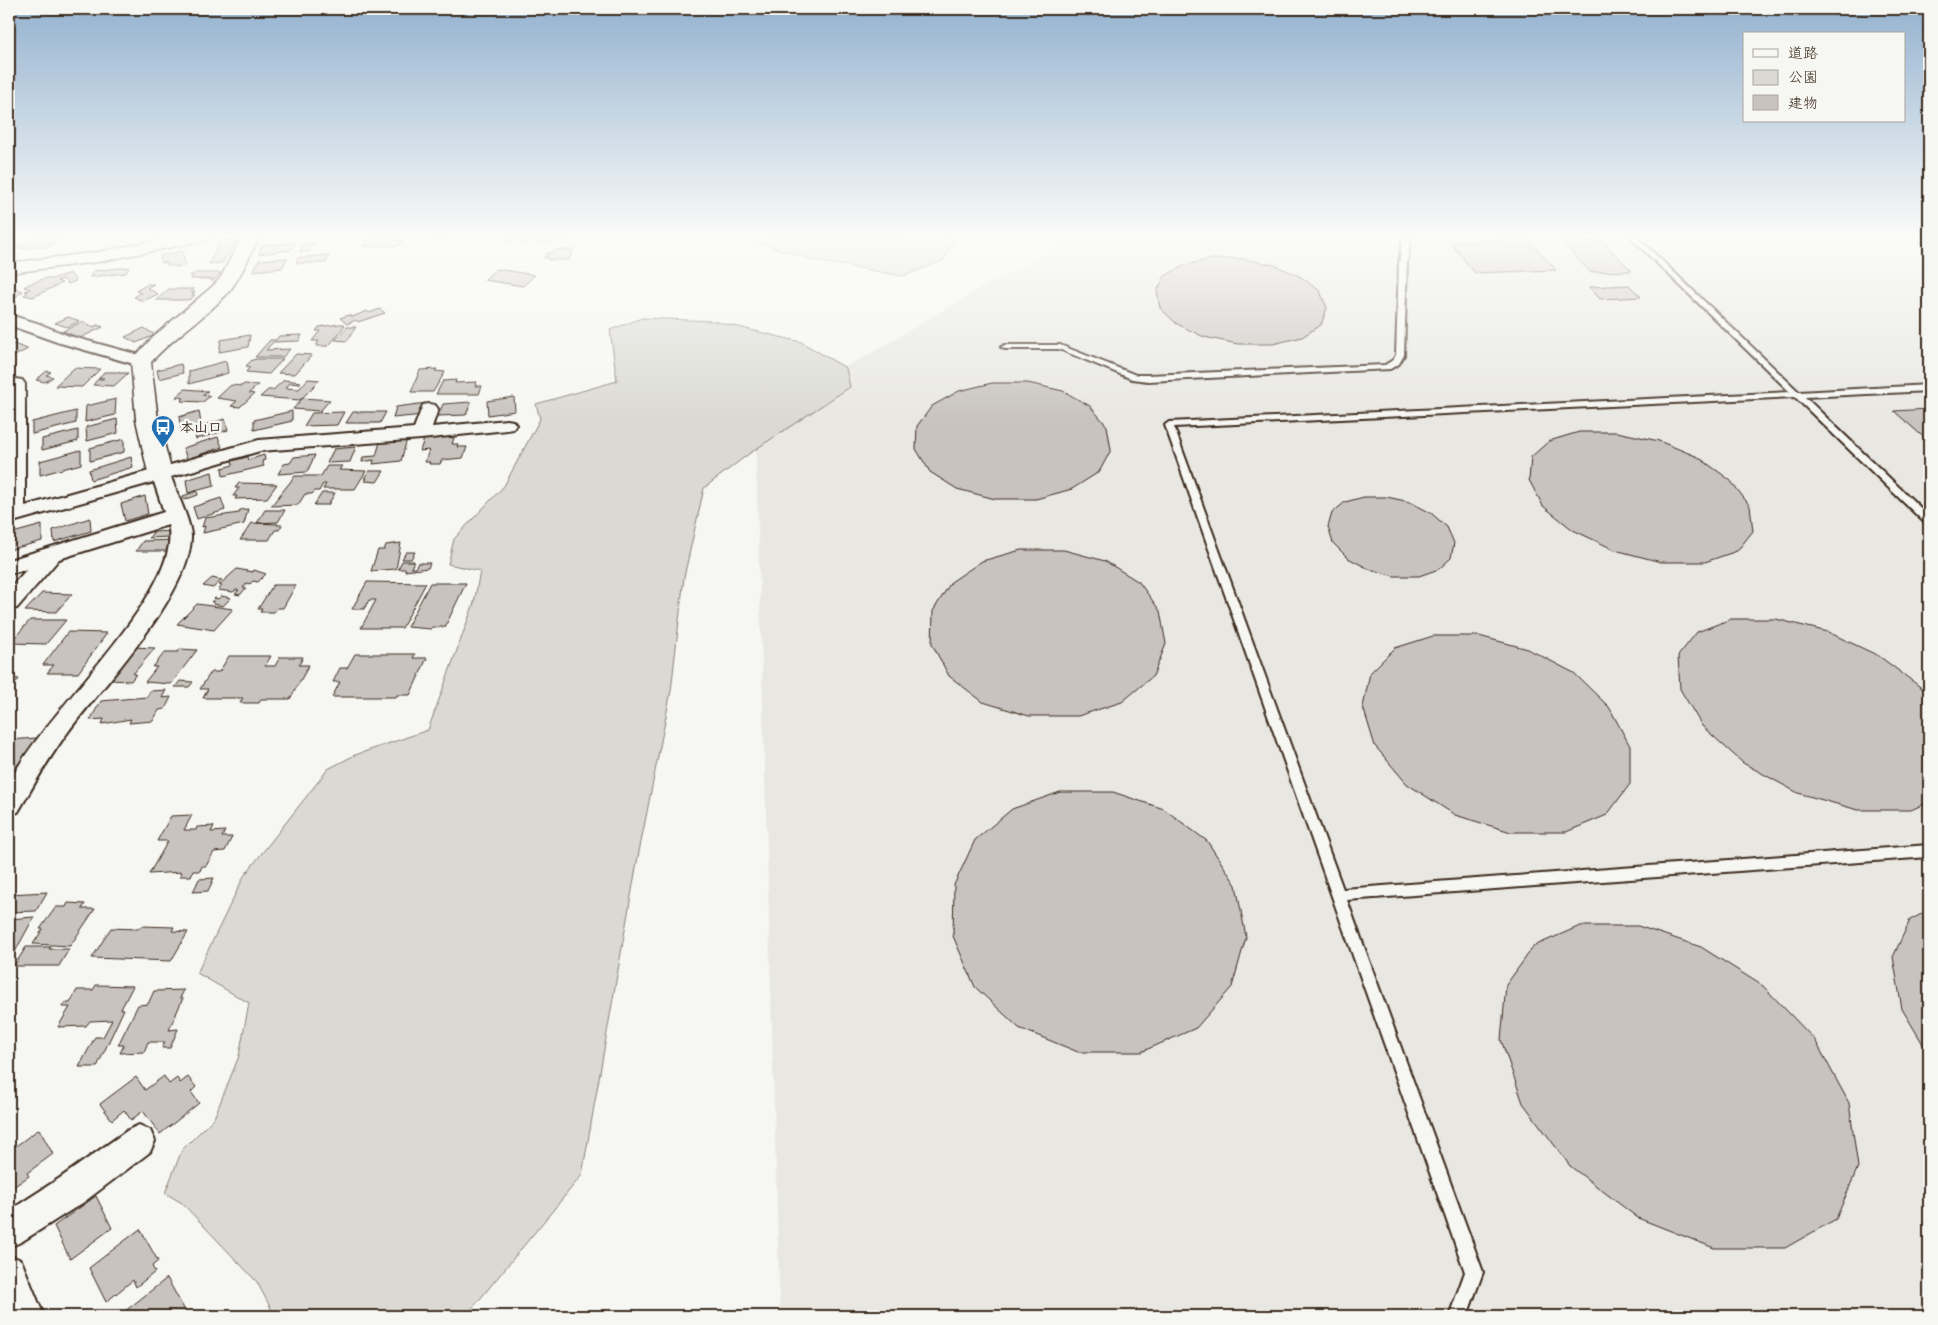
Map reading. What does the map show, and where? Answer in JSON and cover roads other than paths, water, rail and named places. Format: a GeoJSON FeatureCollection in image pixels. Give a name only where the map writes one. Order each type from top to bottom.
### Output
{"type":"FeatureCollection","features":[{"type":"Feature","properties":{"kind":"street"},"geometry":{"type":"LineString","coordinates":[[141,361],[161,340],[212,298]]}},
{"type":"Feature","properties":{"kind":"street"},"geometry":{"type":"LineString","coordinates":[[9,320],[31,326],[63,339],[141,361]]}},
{"type":"Feature","properties":{"kind":"street"},"geometry":{"type":"LineString","coordinates":[[11,798],[59,727],[127,641],[163,589],[174,568],[181,535],[160,473],[148,420],[141,361]]}},
{"type":"Feature","properties":{"kind":"street"},"geometry":{"type":"LineString","coordinates":[[9,382],[16,384],[12,516],[259,446],[421,434],[507,424]]}},
{"type":"Feature","properties":{"kind":"street"},"geometry":{"type":"LineString","coordinates":[[421,434],[429,409]]}},
{"type":"Feature","properties":{"kind":"street"},"geometry":{"type":"LineString","coordinates":[[9,567],[174,516]]}},
{"type":"Feature","properties":{"kind":"street"},"geometry":{"type":"LineString","coordinates":[[9,603],[51,554]]}},
{"type":"Feature","properties":{"kind":"street"},"geometry":{"type":"LineString","coordinates":[[9,1230],[72,1190],[140,1141]]}},
{"type":"Feature","properties":{"kind":"street"},"geometry":{"type":"LineString","coordinates":[[9,1272],[27,1316]]}},
{"type":"Feature","properties":{"kind":"lane"},"geometry":{"type":"LineString","coordinates":[[1005,347],[1060,347],[1135,377],[1148,378],[1388,367],[1396,362],[1400,355],[1402,298]]}},
{"type":"Feature","properties":{"kind":"lane"},"geometry":{"type":"LineString","coordinates":[[1696,298],[1929,521]]}},
{"type":"Feature","properties":{"kind":"lane"},"geometry":{"type":"LineString","coordinates":[[1458,1316],[1474,1272],[1169,425],[1929,388]]}},
{"type":"Feature","properties":{"kind":"lane"},"geometry":{"type":"LineString","coordinates":[[1338,895],[1929,852]]}},
{"type":"Feature","properties":{"kind":"place","name":"本山口"},"geometry":{"type":"Point","coordinates":[163,448]}}]}
